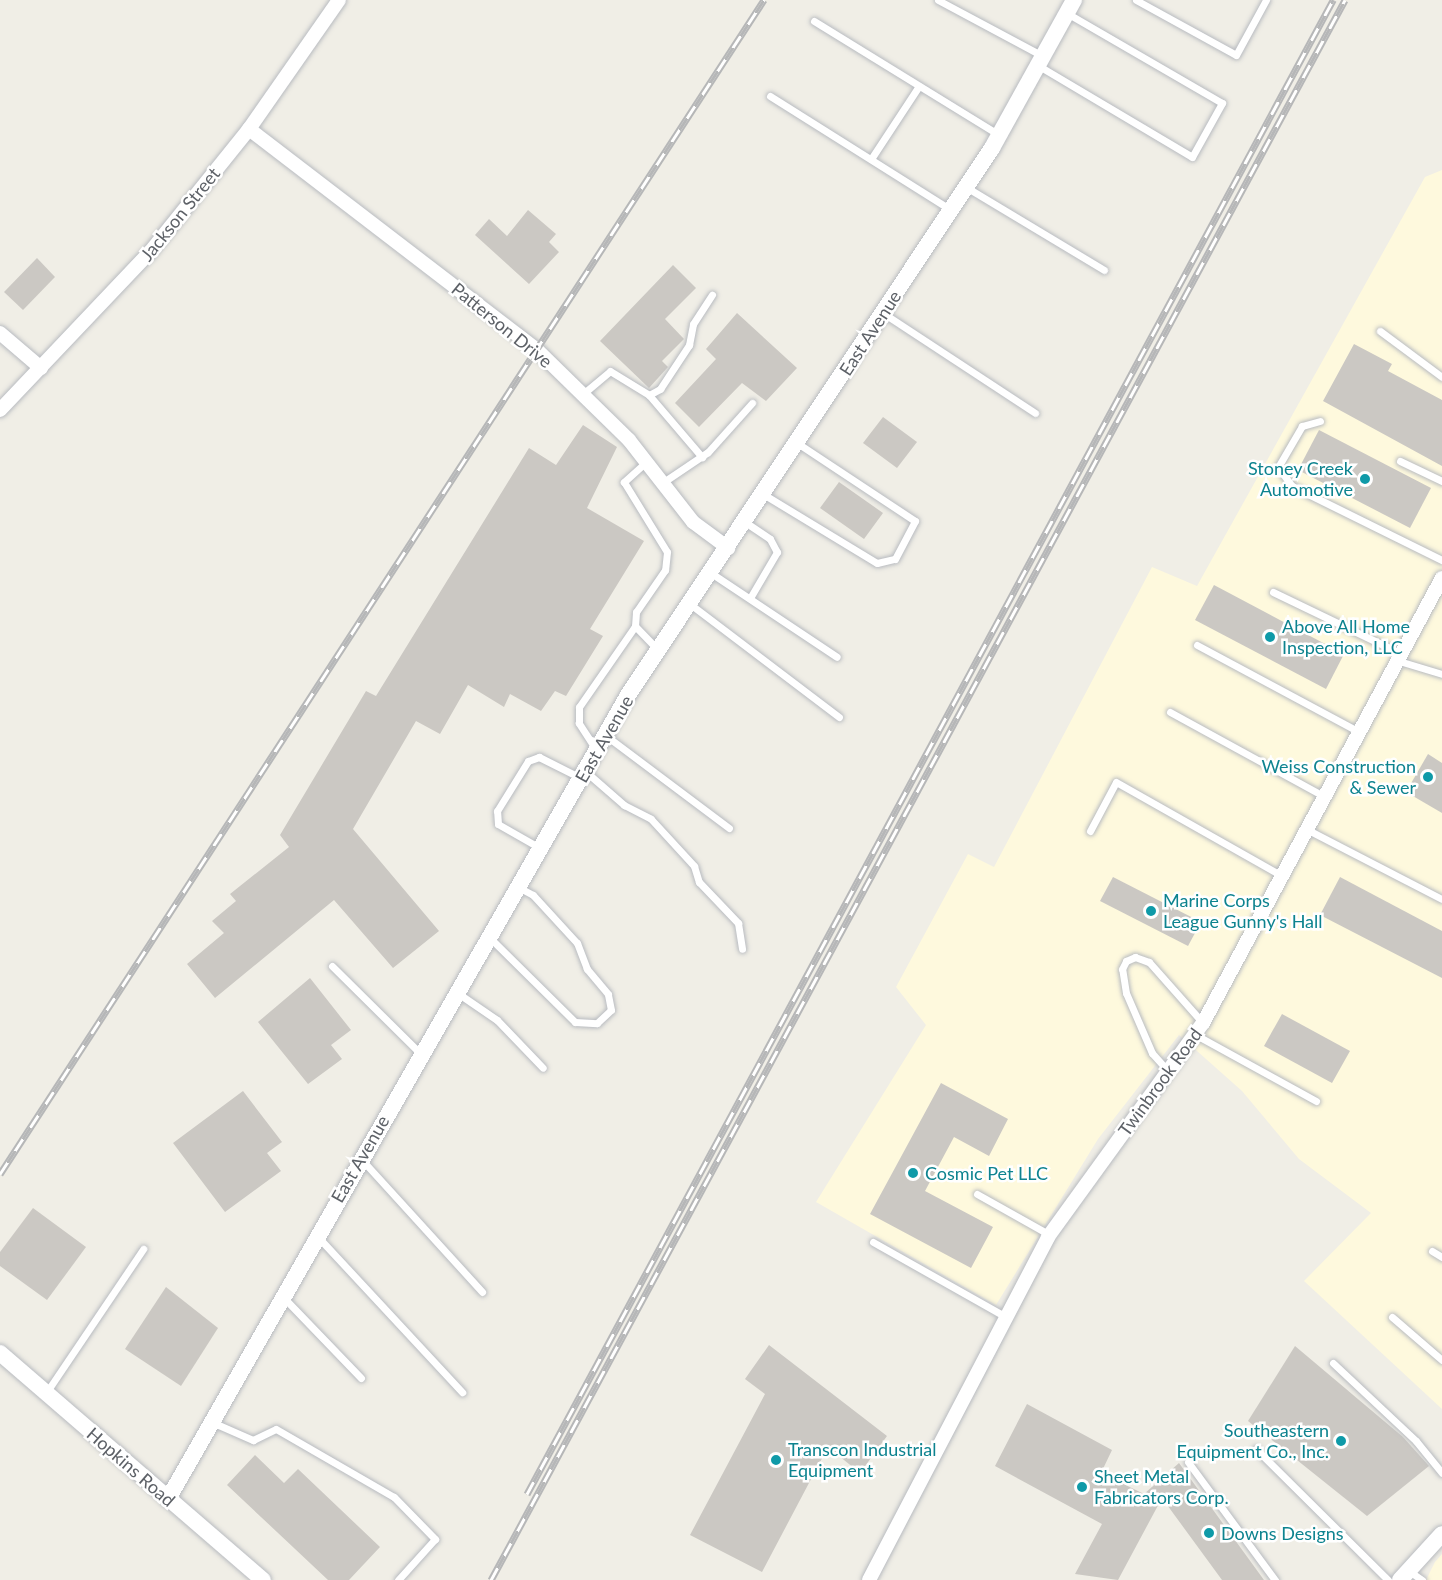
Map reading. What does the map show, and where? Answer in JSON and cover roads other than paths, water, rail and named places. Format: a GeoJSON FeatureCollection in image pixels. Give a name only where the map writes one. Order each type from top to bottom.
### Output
{"type":"FeatureCollection","features":[{"type":"Feature","properties":{"kind":"street","name":"Jackson Street"},"geometry":{"type":"LineString","coordinates":[[0,410],[151,251],[249,129],[339,0]]}},
{"type":"Feature","properties":{"kind":"street","name":"East Avenue"},"geometry":{"type":"LineString","coordinates":[[168,1499],[360,1158],[605,735],[658,651],[966,187],[999,135],[1070,7]]}},
{"type":"Feature","properties":{"kind":"street","name":"Patterson Drive"},"geometry":{"type":"LineString","coordinates":[[249,129],[536,349],[584,393],[646,462],[693,522],[728,548]]}},
{"type":"Feature","properties":{"kind":"street"},"geometry":{"type":"LineString","coordinates":[[0,333],[41,368]]}},
{"type":"Feature","properties":{"kind":"street","name":"Twinbrook Road"},"geometry":{"type":"LineString","coordinates":[[869,1580],[1050,1235],[1085,1181],[1171,1074],[1200,1029],[1310,831],[1442,578]]}},
{"type":"Feature","properties":{"kind":"street","name":"Hopkins Road"},"geometry":{"type":"LineString","coordinates":[[0,1353],[263,1580]]}},
{"type":"Feature","properties":{"kind":"street"},"geometry":{"type":"LineString","coordinates":[[1410,1577],[1442,1534]]}},
{"type":"Feature","properties":{"kind":"lane"},"geometry":{"type":"LineString","coordinates":[[938,0],[1192,157],[1222,103],[1070,7]]}},
{"type":"Feature","properties":{"kind":"lane"},"geometry":{"type":"LineString","coordinates":[[1136,0],[1236,55],[1266,0]]}},
{"type":"Feature","properties":{"kind":"lane"},"geometry":{"type":"LineString","coordinates":[[814,21],[999,135]]}},
{"type":"Feature","properties":{"kind":"lane"},"geometry":{"type":"LineString","coordinates":[[871,159],[919,86]]}},
{"type":"Feature","properties":{"kind":"lane"},"geometry":{"type":"LineString","coordinates":[[770,96],[951,210]]}},
{"type":"Feature","properties":{"kind":"lane"},"geometry":{"type":"LineString","coordinates":[[966,187],[1104,270]]}},
{"type":"Feature","properties":{"kind":"lane"},"geometry":{"type":"LineString","coordinates":[[649,395],[660,389],[689,345],[693,324],[712,295]]}},
{"type":"Feature","properties":{"kind":"lane"},"geometry":{"type":"LineString","coordinates":[[883,313],[1035,413]]}},
{"type":"Feature","properties":{"kind":"lane"},"geometry":{"type":"LineString","coordinates":[[1380,331],[1442,377]]}},
{"type":"Feature","properties":{"kind":"lane"},"geometry":{"type":"LineString","coordinates":[[584,393],[610,371],[649,395],[702,457]]}},
{"type":"Feature","properties":{"kind":"lane"},"geometry":{"type":"LineString","coordinates":[[662,483],[702,457],[752,403]]}},
{"type":"Feature","properties":{"kind":"lane"},"geometry":{"type":"LineString","coordinates":[[1320,421],[1302,426],[1278,467],[1292,486],[1442,560]]}},
{"type":"Feature","properties":{"kind":"lane"},"geometry":{"type":"LineString","coordinates":[[764,494],[877,563],[895,559],[915,521],[797,443]]}},
{"type":"Feature","properties":{"kind":"lane"},"geometry":{"type":"LineString","coordinates":[[1400,461],[1442,481]]}},
{"type":"Feature","properties":{"kind":"lane"},"geometry":{"type":"LineString","coordinates":[[597,750],[579,723],[579,707],[635,626],[636,612],[665,570],[667,552],[624,482],[646,462]]}},
{"type":"Feature","properties":{"kind":"lane"},"geometry":{"type":"LineString","coordinates":[[745,522],[770,539],[777,552],[750,598]]}},
{"type":"Feature","properties":{"kind":"lane"},"geometry":{"type":"LineString","coordinates":[[711,573],[837,657]]}},
{"type":"Feature","properties":{"kind":"lane"},"geometry":{"type":"LineString","coordinates":[[1273,592],[1400,658],[1442,674]]}},
{"type":"Feature","properties":{"kind":"lane"},"geometry":{"type":"LineString","coordinates":[[690,604],[840,717]]}},
{"type":"Feature","properties":{"kind":"lane"},"geometry":{"type":"LineString","coordinates":[[635,626],[658,651]]}},
{"type":"Feature","properties":{"kind":"lane"},"geometry":{"type":"LineString","coordinates":[[1197,645],[1361,733]]}},
{"type":"Feature","properties":{"kind":"lane"},"geometry":{"type":"LineString","coordinates":[[1170,712],[1327,798]]}},
{"type":"Feature","properties":{"kind":"lane"},"geometry":{"type":"LineString","coordinates":[[605,735],[729,828]]}},
{"type":"Feature","properties":{"kind":"lane"},"geometry":{"type":"LineString","coordinates":[[540,848],[498,824],[496,811],[528,761],[538,757],[583,775],[624,805],[651,819],[694,866],[699,882],[738,923],[742,949]]}},
{"type":"Feature","properties":{"kind":"lane"},"geometry":{"type":"LineString","coordinates":[[1090,831],[1116,782],[1284,878]]}},
{"type":"Feature","properties":{"kind":"lane"},"geometry":{"type":"LineString","coordinates":[[1310,831],[1442,899]]}},
{"type":"Feature","properties":{"kind":"lane"},"geometry":{"type":"LineString","coordinates":[[489,937],[575,1022],[597,1023],[610,1010],[608,994],[587,969],[577,943],[533,896],[518,887]]}},
{"type":"Feature","properties":{"kind":"lane"},"geometry":{"type":"LineString","coordinates":[[1171,1074],[1152,1053],[1126,993],[1126,961],[1135,957],[1149,962],[1200,1029],[1316,1101]]}},
{"type":"Feature","properties":{"kind":"lane"},"geometry":{"type":"LineString","coordinates":[[332,966],[421,1054]]}},
{"type":"Feature","properties":{"kind":"lane"},"geometry":{"type":"LineString","coordinates":[[456,992],[498,1020],[543,1068]]}},
{"type":"Feature","properties":{"kind":"lane"},"geometry":{"type":"LineString","coordinates":[[360,1158],[482,1292]]}},
{"type":"Feature","properties":{"kind":"lane"},"geometry":{"type":"LineString","coordinates":[[976,1194],[1050,1235]]}},
{"type":"Feature","properties":{"kind":"lane"},"geometry":{"type":"LineString","coordinates":[[316,1236],[345,1260],[462,1392]]}},
{"type":"Feature","properties":{"kind":"lane"},"geometry":{"type":"LineString","coordinates":[[873,1242],[1008,1318]]}},
{"type":"Feature","properties":{"kind":"lane"},"geometry":{"type":"LineString","coordinates":[[46,1394],[144,1249]]}},
{"type":"Feature","properties":{"kind":"lane"},"geometry":{"type":"LineString","coordinates":[[1432,1251],[1442,1257]]}},
{"type":"Feature","properties":{"kind":"lane"},"geometry":{"type":"LineString","coordinates":[[282,1296],[361,1378]]}},
{"type":"Feature","properties":{"kind":"lane"},"geometry":{"type":"LineString","coordinates":[[1392,1317],[1442,1360]]}},
{"type":"Feature","properties":{"kind":"lane"},"geometry":{"type":"LineString","coordinates":[[1334,1363],[1416,1441],[1442,1473]]}},
{"type":"Feature","properties":{"kind":"lane"},"geometry":{"type":"LineString","coordinates":[[212,1422],[253,1440],[276,1429],[394,1497],[435,1539],[398,1580]]}},
{"type":"Feature","properties":{"kind":"lane"},"geometry":{"type":"LineString","coordinates":[[1256,1449],[1388,1580]]}},
{"type":"Feature","properties":{"kind":"lane"},"geometry":{"type":"LineString","coordinates":[[1188,1462],[1275,1580]]}},
{"type":"Feature","properties":{"kind":"railway"},"geometry":{"type":"LineString","coordinates":[[0,1174],[764,0]]}},
{"type":"Feature","properties":{"kind":"railway"},"geometry":{"type":"LineString","coordinates":[[527,1494],[1333,0]]}},
{"type":"Feature","properties":{"kind":"railway"},"geometry":{"type":"LineString","coordinates":[[491,1580],[1345,0]]}},
{"type":"Feature","properties":{"kind":"place","name":"Stoney Creek Automotive"},"geometry":{"type":"Point","coordinates":[1365,479]}},
{"type":"Feature","properties":{"kind":"place","name":"Above All Home Inspection, LLC"},"geometry":{"type":"Point","coordinates":[1270,637]}},
{"type":"Feature","properties":{"kind":"place","name":"Weiss Construction & Sewer"},"geometry":{"type":"Point","coordinates":[1428,777]}},
{"type":"Feature","properties":{"kind":"place","name":"Marine Corps League Gunny's Hall"},"geometry":{"type":"Point","coordinates":[1151,911]}},
{"type":"Feature","properties":{"kind":"place","name":"Cosmic Pet LLC"},"geometry":{"type":"Point","coordinates":[913,1173]}},
{"type":"Feature","properties":{"kind":"place","name":"Southeastern Equipment Co., Inc."},"geometry":{"type":"Point","coordinates":[1341,1441]}},
{"type":"Feature","properties":{"kind":"place","name":"Transcon Industrial Equipment"},"geometry":{"type":"Point","coordinates":[776,1460]}},
{"type":"Feature","properties":{"kind":"place","name":"Sheet Metal Fabricators Corp."},"geometry":{"type":"Point","coordinates":[1082,1487]}},
{"type":"Feature","properties":{"kind":"place","name":"Downs Designs"},"geometry":{"type":"Point","coordinates":[1209,1533]}}]}
